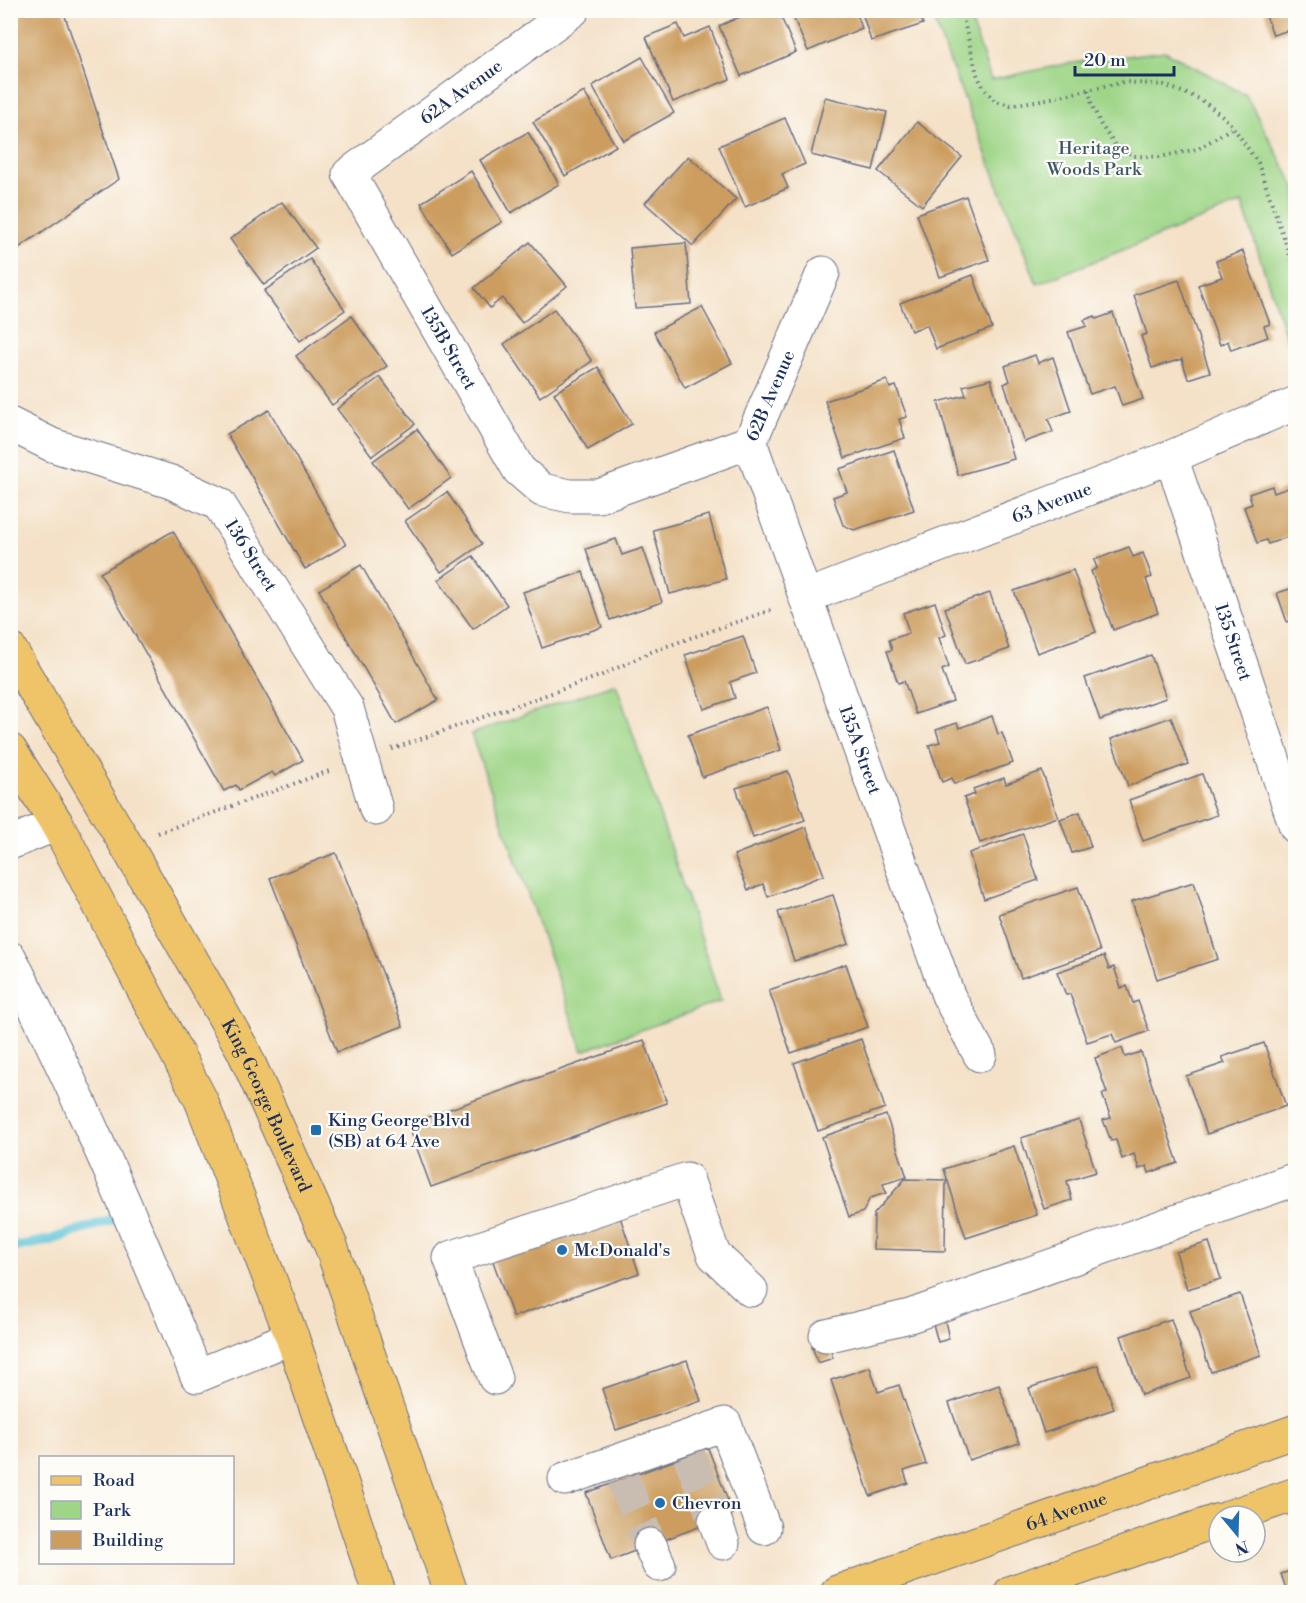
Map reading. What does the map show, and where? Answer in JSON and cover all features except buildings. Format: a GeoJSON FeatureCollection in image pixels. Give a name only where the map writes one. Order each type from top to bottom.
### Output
{"type":"FeatureCollection","features":[{"type":"Feature","properties":{"kind":"main road","name":"King George Boulevard"},"geometry":{"type":"LineString","coordinates":[[10,649],[128,848],[243,1050],[331,1246],[451,1593]]}},
{"type":"Feature","properties":{"kind":"main road"},"geometry":{"type":"LineString","coordinates":[[10,750],[57,824],[201,1100],[292,1337],[379,1593]]}},
{"type":"Feature","properties":{"kind":"main road","name":"64 Avenue"},"geometry":{"type":"LineString","coordinates":[[837,1593],[1296,1431]]}},
{"type":"Feature","properties":{"kind":"main road"},"geometry":{"type":"LineString","coordinates":[[1266,1504],[1296,1494]]}},
{"type":"Feature","properties":{"kind":"main road"},"geometry":{"type":"LineString","coordinates":[[1011,1593],[1207,1524]]}},
{"type":"Feature","properties":{"kind":"street","name":"62A Avenue"},"geometry":{"type":"LineString","coordinates":[[349,174],[573,10]]}},
{"type":"Feature","properties":{"kind":"street","name":"135B Street"},"geometry":{"type":"LineString","coordinates":[[349,174],[519,470],[542,490],[570,496]]}},
{"type":"Feature","properties":{"kind":"street","name":"62B Avenue"},"geometry":{"type":"LineString","coordinates":[[570,496],[599,496],[750,442],[823,273]]}},
{"type":"Feature","properties":{"kind":"street","name":"63 Avenue"},"geometry":{"type":"LineString","coordinates":[[793,601],[1171,457],[1296,403]]}},
{"type":"Feature","properties":{"kind":"street","name":"136 Street"},"geometry":{"type":"LineString","coordinates":[[10,424],[52,445],[171,482],[219,504],[348,708],[376,809]]}},
{"type":"Feature","properties":{"kind":"street","name":"135A Street"},"geometry":{"type":"LineString","coordinates":[[750,442],[793,601],[948,995],[980,1055]]}},
{"type":"Feature","properties":{"kind":"street","name":"135 Street"},"geometry":{"type":"LineString","coordinates":[[1171,457],[1296,827]]}},
{"type":"Feature","properties":{"kind":"street"},"geometry":{"type":"LineString","coordinates":[[10,843],[57,824]]}},
{"type":"Feature","properties":{"kind":"street"},"geometry":{"type":"LineString","coordinates":[[10,958],[50,1036],[152,1267],[197,1376],[292,1337]]}},
{"type":"Feature","properties":{"kind":"street"},"geometry":{"type":"LineString","coordinates":[[495,1378],[450,1258],[687,1179],[714,1255],[751,1290]]}},
{"type":"Feature","properties":{"kind":"street"},"geometry":{"type":"LineString","coordinates":[[826,1336],[910,1316],[1296,1179]]}},
{"type":"Feature","properties":{"kind":"street"},"geometry":{"type":"LineString","coordinates":[[565,1479],[619,1470],[685,1447],[725,1424],[765,1528]]}},
{"type":"Feature","properties":{"kind":"path"},"geometry":{"type":"LineString","coordinates":[[961,10],[977,74],[983,87],[995,102],[1011,105],[1124,82],[1164,85],[1200,99],[1224,117],[1258,163],[1296,273]]}},
{"type":"Feature","properties":{"kind":"path"},"geometry":{"type":"LineString","coordinates":[[1089,90],[1092,105],[1101,125],[1114,144],[1134,156],[1159,158],[1198,149],[1233,127]]}},
{"type":"Feature","properties":{"kind":"path"},"geometry":{"type":"LineString","coordinates":[[128,848],[166,830],[600,676],[653,651],[793,601]]}},
{"type":"Feature","properties":{"kind":"green space","name":"Heritage Woods Park"},"geometry":{"type":"Polygon","coordinates":[[[930,11],[968,11],[991,80],[1065,64],[1165,51],[1246,95],[1295,187],[1295,357],[1293,358],[1242,203],[1037,284],[930,11]]]}},
{"type":"Feature","properties":{"kind":"green space"},"geometry":{"type":"Polygon","coordinates":[[[616,683],[721,1001],[583,1051],[471,734],[616,683]]]}},
{"type":"Feature","properties":{"kind":"waterway"},"geometry":{"type":"LineString","coordinates":[[10,1248],[50,1240],[126,1215]]}},
{"type":"Feature","properties":{"kind":"tunnel"},"geometry":{"type":"LineString","coordinates":[[689,1455],[715,1521]]}},
{"type":"Feature","properties":{"kind":"tunnel"},"geometry":{"type":"LineString","coordinates":[[623,1479],[650,1545]]}},
{"type":"Feature","properties":{"kind":"place","name":"King George Blvd (SB) at 64 Ave"},"geometry":{"type":"Point","coordinates":[316,1130]}},
{"type":"Feature","properties":{"kind":"place","name":"McDonald's"},"geometry":{"type":"Point","coordinates":[562,1250]}},
{"type":"Feature","properties":{"kind":"place","name":"Chevron"},"geometry":{"type":"Point","coordinates":[660,1503]}}]}
